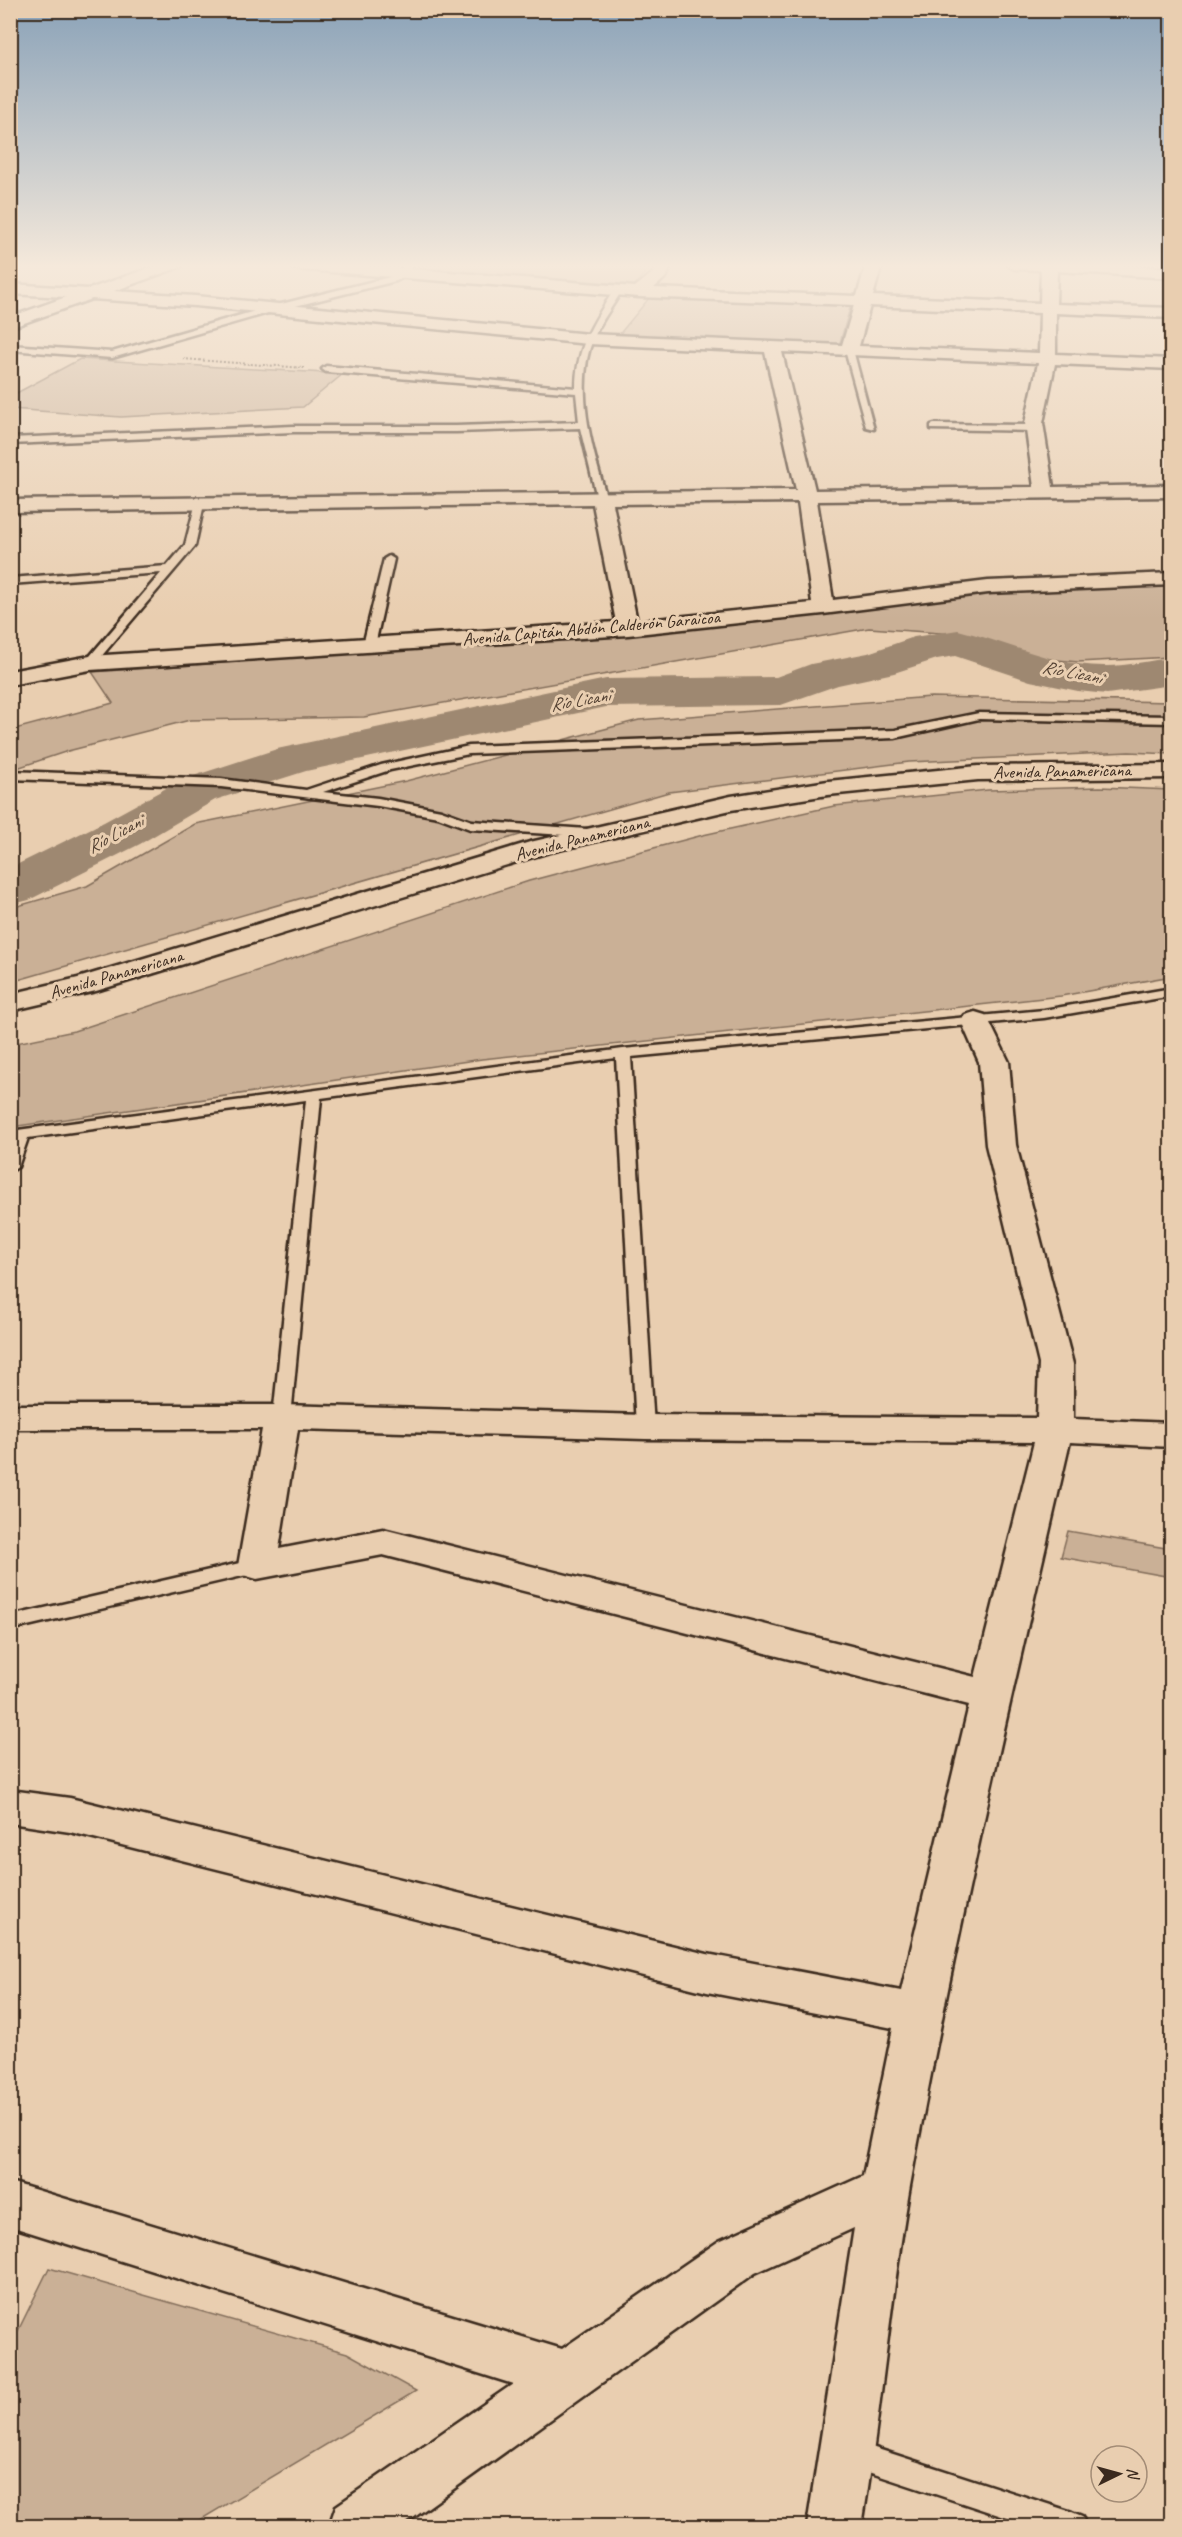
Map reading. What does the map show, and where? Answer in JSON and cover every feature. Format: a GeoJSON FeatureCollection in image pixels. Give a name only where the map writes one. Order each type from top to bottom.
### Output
{"type":"FeatureCollection","features":[{"type":"Feature","properties":{"kind":"street"},"geometry":{"type":"LineString","coordinates":[[780,382],[807,497],[823,608]]}},
{"type":"Feature","properties":{"kind":"street"},"geometry":{"type":"LineString","coordinates":[[1043,382],[1035,428],[1044,493]]}},
{"type":"Feature","properties":{"kind":"street"},"geometry":{"type":"LineString","coordinates":[[10,506],[1172,491]]}},
{"type":"Feature","properties":{"kind":"street"},"geometry":{"type":"LineString","coordinates":[[602,498],[628,628]]}},
{"type":"Feature","properties":{"kind":"street","name":"Avenida Capitán Abdón Calderón Garaicoa"},"geometry":{"type":"LineString","coordinates":[[10,678],[90,663],[628,628],[823,608],[988,587],[1172,579]]}},
{"type":"Feature","properties":{"kind":"street","name":"Avenida Panamericana"},"geometry":{"type":"LineString","coordinates":[[10,1003],[86,985],[539,846],[731,803],[828,788],[978,772],[1172,771]]}},
{"type":"Feature","properties":{"kind":"street"},"geometry":{"type":"LineString","coordinates":[[835,2526],[885,2190],[919,2014],[991,1696],[1055,1430],[1056,1364],[1001,1145],[994,1062],[975,1021]]}},
{"type":"Feature","properties":{"kind":"street"},"geometry":{"type":"LineString","coordinates":[[10,1417],[282,1417],[645,1427],[1055,1430],[1172,1435]]}},
{"type":"Feature","properties":{"kind":"street"},"geometry":{"type":"LineString","coordinates":[[282,1417],[257,1566],[382,1542],[991,1696]]}},
{"type":"Feature","properties":{"kind":"street"},"geometry":{"type":"LineString","coordinates":[[10,1806],[93,1820],[707,1973],[919,2014]]}},
{"type":"Feature","properties":{"kind":"street"},"geometry":{"type":"LineString","coordinates":[[356,2526],[737,2257],[885,2190]]}},
{"type":"Feature","properties":{"kind":"street"},"geometry":{"type":"LineString","coordinates":[[10,2204],[567,2376]]}},
{"type":"Feature","properties":{"kind":"lane"},"geometry":{"type":"LineString","coordinates":[[482,382],[582,391]]}},
{"type":"Feature","properties":{"kind":"lane"},"geometry":{"type":"LineString","coordinates":[[582,382],[585,441],[602,498]]}},
{"type":"Feature","properties":{"kind":"lane"},"geometry":{"type":"LineString","coordinates":[[858,382],[871,427]]}},
{"type":"Feature","properties":{"kind":"lane"},"geometry":{"type":"LineString","coordinates":[[10,441],[293,429],[456,429],[584,425]]}},
{"type":"Feature","properties":{"kind":"lane"},"geometry":{"type":"LineString","coordinates":[[934,427],[1035,428]]}},
{"type":"Feature","properties":{"kind":"lane"},"geometry":{"type":"LineString","coordinates":[[90,663],[190,546],[199,504]]}},
{"type":"Feature","properties":{"kind":"lane"},"geometry":{"type":"LineString","coordinates":[[369,645],[389,559]]}},
{"type":"Feature","properties":{"kind":"lane"},"geometry":{"type":"LineString","coordinates":[[10,581],[172,569]]}},
{"type":"Feature","properties":{"kind":"lane"},"geometry":{"type":"LineString","coordinates":[[304,794],[342,780],[469,750],[895,734],[979,716],[1172,720]]}},
{"type":"Feature","properties":{"kind":"lane"},"geometry":{"type":"LineString","coordinates":[[10,775],[158,779],[231,784],[378,802],[441,814],[470,825],[598,834]]}},
{"type":"Feature","properties":{"kind":"lane"},"geometry":{"type":"LineString","coordinates":[[10,1167],[16,1135],[622,1053],[1044,1014],[1172,992]]}},
{"type":"Feature","properties":{"kind":"lane"},"geometry":{"type":"LineString","coordinates":[[622,1053],[645,1427]]}},
{"type":"Feature","properties":{"kind":"lane"},"geometry":{"type":"LineString","coordinates":[[282,1417],[314,1094]]}},
{"type":"Feature","properties":{"kind":"lane"},"geometry":{"type":"LineString","coordinates":[[10,1623],[257,1566]]}},
{"type":"Feature","properties":{"kind":"lane"},"geometry":{"type":"LineString","coordinates":[[846,2451],[1072,2526]]}},
{"type":"Feature","properties":{"kind":"shaded area"},"geometry":{"type":"Polygon","coordinates":[[[36,382],[333,382],[303,407],[121,417],[11,409],[11,396],[36,382]]]}},
{"type":"Feature","properties":{"kind":"shaded area"},"geometry":{"type":"Polygon","coordinates":[[[1102,586],[1171,586],[1171,657],[1078,662],[1036,658],[954,634],[869,628],[364,717],[190,720],[68,751],[11,770],[11,730],[113,703],[92,672],[647,633],[994,594],[1102,586]]]}},
{"type":"Feature","properties":{"kind":"shaded area"},"geometry":{"type":"Polygon","coordinates":[[[931,697],[1171,702],[1171,754],[1129,752],[909,762],[669,792],[11,982],[11,908],[87,886],[195,824],[406,781],[639,720],[931,697]]]}},
{"type":"Feature","properties":{"kind":"shaded area"},"geometry":{"type":"Polygon","coordinates":[[[1100,787],[1171,790],[1171,976],[1061,996],[482,1059],[11,1127],[11,1044],[74,1031],[529,881],[703,835],[834,806],[988,790],[1100,787]]]}},
{"type":"Feature","properties":{"kind":"shaded area"},"geometry":{"type":"Polygon","coordinates":[[[1068,1531],[1171,1549],[1171,1577],[1061,1557],[1068,1531]]]}},
{"type":"Feature","properties":{"kind":"shaded area"},"geometry":{"type":"Polygon","coordinates":[[[49,2268],[347,2353],[416,2391],[190,2526],[11,2526],[11,2345],[49,2268]]]}},
{"type":"Feature","properties":{"kind":"waterway","name":"Río Licani"},"geometry":{"type":"LineString","coordinates":[[10,889],[122,833],[198,790],[294,759],[606,693],[781,691],[827,674],[878,664],[930,646],[958,643],[1046,671],[1078,677],[1107,680],[1172,671]]}}]}
